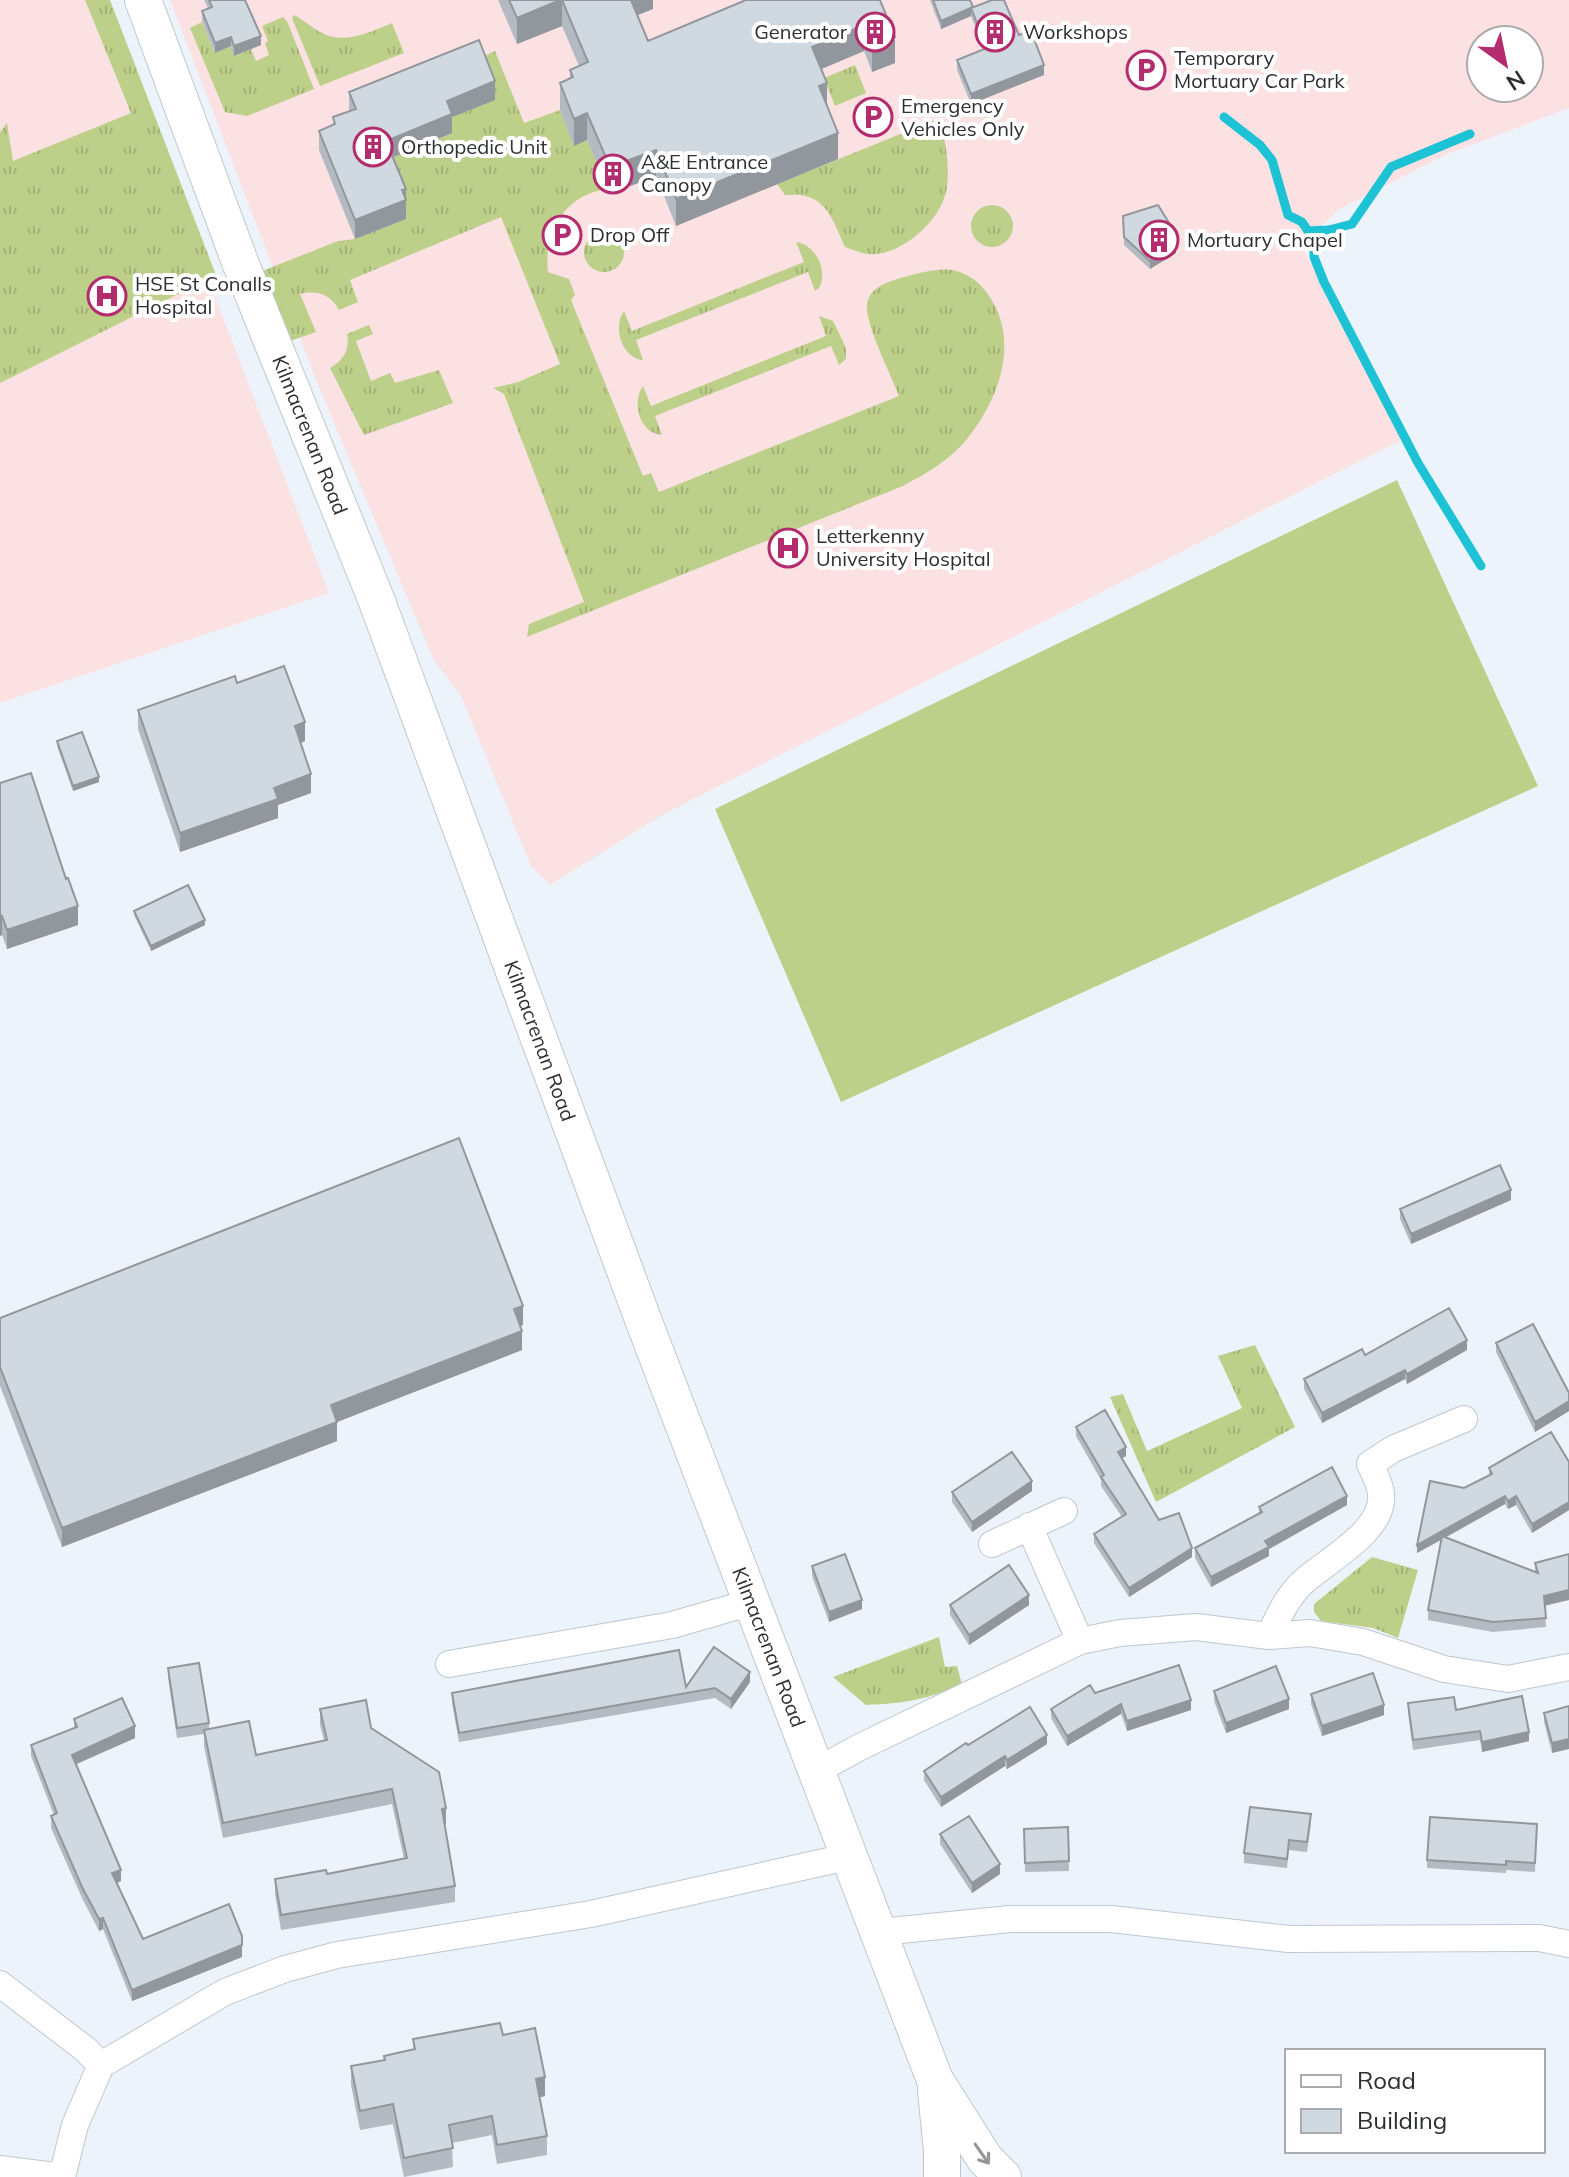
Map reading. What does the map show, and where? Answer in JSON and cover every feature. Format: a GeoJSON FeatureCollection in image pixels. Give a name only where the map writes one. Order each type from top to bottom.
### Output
{"type":"FeatureCollection","features":[{"type":"Feature","properties":{"kind":"main road","name":"Kilmacrenan Road"},"geometry":{"type":"LineString","coordinates":[[143,0],[240,262],[381,613],[644,1322],[935,2080],[985,2159],[1003,2177]]}},
{"type":"Feature","properties":{"kind":"main road","name":"Kilmacrenan Road"},"geometry":{"type":"LineString","coordinates":[[935,2080],[942,2177]]}},
{"type":"Feature","properties":{"kind":"street"},"geometry":{"type":"LineString","coordinates":[[1269,1636],[1300,1584],[1345,1551],[1372,1523],[1382,1495],[1370,1464],[1393,1449],[1464,1419]]}},
{"type":"Feature","properties":{"kind":"street"},"geometry":{"type":"LineString","coordinates":[[992,1544],[1064,1511]]}},
{"type":"Feature","properties":{"kind":"street"},"geometry":{"type":"LineString","coordinates":[[1029,1526],[1080,1641]]}},
{"type":"Feature","properties":{"kind":"street"},"geometry":{"type":"LineString","coordinates":[[449,1664],[672,1625],[752,1602]]}},
{"type":"Feature","properties":{"kind":"street"},"geometry":{"type":"LineString","coordinates":[[816,1771],[1080,1641],[1120,1633],[1196,1627],[1269,1636],[1310,1633],[1363,1642],[1444,1669],[1508,1679],[1569,1667]]}},
{"type":"Feature","properties":{"kind":"street"},"geometry":{"type":"LineString","coordinates":[[0,2169],[62,2177],[75,2125],[101,2065],[225,1992],[285,1969],[337,1955],[591,1914],[847,1857]]}},
{"type":"Feature","properties":{"kind":"street"},"geometry":{"type":"LineString","coordinates":[[880,1932],[1010,1919],[1111,1919],[1289,1939],[1539,1938],[1569,1944]]}},
{"type":"Feature","properties":{"kind":"street"},"geometry":{"type":"LineString","coordinates":[[0,1984],[85,2049],[101,2065]]}},
{"type":"Feature","properties":{"kind":"shaded area","name":"HSE St Conalls Hospital"},"geometry":{"type":"Polygon","coordinates":[[[0,0],[101,0],[329,593],[0,703],[0,0]]]}},
{"type":"Feature","properties":{"kind":"shaded area","name":"Letterkenny University Hospital"},"geometry":{"type":"Polygon","coordinates":[[[170,0],[1569,0],[1569,108],[1445,155],[1338,210],[1301,246],[1409,436],[662,815],[550,885],[531,866],[461,696],[433,659],[314,375],[170,0]]]}},
{"type":"Feature","properties":{"kind":"green space"},"geometry":{"type":"Polygon","coordinates":[[[85,0],[110,0],[216,275],[0,383],[0,132],[7,123],[13,161],[131,113],[85,0]]]}},
{"type":"Feature","properties":{"kind":"green space"},"geometry":{"type":"Polygon","coordinates":[[[294,15],[322,33],[339,38],[357,36],[392,23],[404,53],[320,86],[292,18],[294,15]]]}},
{"type":"Feature","properties":{"kind":"green space"},"geometry":{"type":"Polygon","coordinates":[[[283,17],[314,89],[247,116],[225,112],[190,28],[202,22],[215,53],[231,46],[235,56],[251,49],[256,61],[269,55],[262,26],[283,17]]]}},
{"type":"Feature","properties":{"kind":"green space"},"geometry":{"type":"Polygon","coordinates":[[[495,51],[524,123],[560,110],[574,145],[587,140],[608,189],[580,198],[560,217],[549,243],[548,272],[569,279],[575,295],[571,300],[643,476],[651,473],[659,492],[899,396],[874,336],[867,304],[872,293],[881,286],[928,271],[952,270],[976,281],[987,293],[1003,329],[1004,349],[997,387],[967,439],[946,460],[903,486],[527,637],[529,624],[584,602],[504,394],[493,388],[518,382],[560,364],[501,217],[350,280],[358,302],[339,310],[332,300],[322,294],[300,294],[316,332],[273,347],[247,277],[338,241],[355,239],[406,219],[386,160],[447,120],[479,59],[495,51]]]}},
{"type":"Feature","properties":{"kind":"green space"},"geometry":{"type":"Polygon","coordinates":[[[855,65],[866,93],[835,106],[824,78],[855,65]]]}},
{"type":"Feature","properties":{"kind":"green space"},"geometry":{"type":"Polygon","coordinates":[[[940,118],[948,174],[946,192],[927,225],[893,250],[869,254],[845,247],[831,216],[820,203],[803,195],[785,195],[777,184],[940,118]]]}},
{"type":"Feature","properties":{"kind":"green space"},"geometry":{"type":"Polygon","coordinates":[[[992,205],[1007,211],[1013,226],[1007,241],[992,247],[977,241],[971,226],[977,211],[992,205]]]}},
{"type":"Feature","properties":{"kind":"green space"},"geometry":{"type":"Polygon","coordinates":[[[604,232],[618,238],[624,252],[618,266],[604,272],[590,266],[584,252],[590,238],[604,232]]]}},
{"type":"Feature","properties":{"kind":"green space"},"geometry":{"type":"Polygon","coordinates":[[[796,242],[809,248],[818,259],[822,281],[815,291],[808,272],[636,340],[643,360],[629,354],[625,348],[619,333],[624,311],[632,331],[804,262],[796,242]]]}},
{"type":"Feature","properties":{"kind":"green space"},"geometry":{"type":"Polygon","coordinates":[[[819,316],[833,321],[846,348],[846,359],[839,365],[831,346],[655,416],[662,435],[643,424],[638,401],[643,386],[651,406],[826,336],[819,316]]]}},
{"type":"Feature","properties":{"kind":"green space"},"geometry":{"type":"Polygon","coordinates":[[[369,325],[373,334],[356,341],[371,381],[390,373],[395,383],[439,370],[453,403],[364,435],[330,368],[345,354],[347,334],[369,325]]]}},
{"type":"Feature","properties":{"kind":"green space"},"geometry":{"type":"Polygon","coordinates":[[[1397,480],[1538,786],[841,1102],[715,809],[1397,480]]]}},
{"type":"Feature","properties":{"kind":"green space"},"geometry":{"type":"Polygon","coordinates":[[[1255,1345],[1295,1427],[1156,1502],[1110,1397],[1123,1394],[1147,1451],[1242,1408],[1218,1356],[1255,1345]]]}},
{"type":"Feature","properties":{"kind":"green space"},"geometry":{"type":"Polygon","coordinates":[[[1372,1557],[1418,1570],[1398,1638],[1373,1628],[1321,1621],[1314,1612],[1314,1604],[1372,1557]]]}},
{"type":"Feature","properties":{"kind":"green space"},"geometry":{"type":"Polygon","coordinates":[[[939,1637],[945,1667],[957,1666],[962,1684],[937,1694],[916,1700],[866,1705],[833,1677],[939,1637]]]}},
{"type":"Feature","properties":{"kind":"building"},"geometry":{"type":"Polygon","coordinates":[[[209,0],[245,0],[261,36],[234,46],[231,37],[215,43],[202,11],[212,7],[209,0]]]}},
{"type":"Feature","properties":{"kind":"building"},"geometry":{"type":"Polygon","coordinates":[[[509,0],[560,0],[517,18],[509,0]]]}},
{"type":"Feature","properties":{"kind":"building"},"geometry":{"type":"Polygon","coordinates":[[[562,0],[631,0],[648,41],[746,0],[880,0],[895,37],[872,46],[864,25],[812,47],[827,83],[819,86],[838,133],[676,199],[656,150],[610,167],[587,113],[574,119],[560,83],[573,77],[570,70],[588,62],[562,0]]]}},
{"type":"Feature","properties":{"kind":"building"},"geometry":{"type":"Polygon","coordinates":[[[933,0],[970,0],[973,7],[941,21],[933,0]]]}},
{"type":"Feature","properties":{"kind":"building"},"geometry":{"type":"Polygon","coordinates":[[[992,0],[1004,0],[1019,35],[1031,31],[1044,65],[971,94],[957,60],[987,48],[971,8],[992,0]]]}},
{"type":"Feature","properties":{"kind":"building","name":"Orthopedic Unit"},"geometry":{"type":"Polygon","coordinates":[[[479,40],[495,81],[447,101],[452,114],[386,141],[406,189],[402,190],[406,200],[355,220],[319,131],[335,124],[333,117],[356,109],[349,92],[479,40]]]}},
{"type":"Feature","properties":{"kind":"building"},"geometry":{"type":"Polygon","coordinates":[[[1158,205],[1174,231],[1169,233],[1176,245],[1150,261],[1124,237],[1123,216],[1158,205]]]}},
{"type":"Feature","properties":{"kind":"building"},"geometry":{"type":"Polygon","coordinates":[[[284,666],[305,722],[295,726],[311,774],[274,788],[278,799],[180,833],[138,710],[235,676],[237,683],[284,666]]]}},
{"type":"Feature","properties":{"kind":"building"},"geometry":{"type":"Polygon","coordinates":[[[82,732],[99,777],[73,786],[57,741],[82,732]]]}},
{"type":"Feature","properties":{"kind":"building"},"geometry":{"type":"Polygon","coordinates":[[[31,773],[78,906],[7,930],[0,917],[0,783],[31,773]]]}},
{"type":"Feature","properties":{"kind":"building"},"geometry":{"type":"Polygon","coordinates":[[[188,885],[205,920],[151,946],[134,911],[188,885]]]}},
{"type":"Feature","properties":{"kind":"building"},"geometry":{"type":"Polygon","coordinates":[[[459,1138],[523,1306],[514,1309],[522,1331],[331,1405],[337,1422],[62,1528],[0,1367],[0,1318],[459,1138]]]}},
{"type":"Feature","properties":{"kind":"building"},"geometry":{"type":"Polygon","coordinates":[[[1500,1165],[1511,1190],[1411,1234],[1400,1209],[1500,1165]]]}},
{"type":"Feature","properties":{"kind":"building"},"geometry":{"type":"Polygon","coordinates":[[[1449,1308],[1467,1340],[1407,1374],[1405,1370],[1322,1413],[1304,1379],[1362,1349],[1365,1355],[1449,1308]]]}},
{"type":"Feature","properties":{"kind":"building"},"geometry":{"type":"Polygon","coordinates":[[[1533,1324],[1569,1393],[1569,1401],[1535,1422],[1496,1343],[1533,1324]]]}},
{"type":"Feature","properties":{"kind":"building"},"geometry":{"type":"Polygon","coordinates":[[[1105,1410],[1126,1447],[1118,1452],[1159,1520],[1179,1513],[1192,1548],[1129,1588],[1094,1534],[1126,1514],[1101,1477],[1104,1475],[1076,1427],[1105,1410]]]}},
{"type":"Feature","properties":{"kind":"building"},"geometry":{"type":"Polygon","coordinates":[[[1551,1432],[1569,1462],[1569,1502],[1532,1524],[1516,1496],[1508,1501],[1505,1496],[1417,1545],[1430,1481],[1464,1488],[1492,1474],[1489,1468],[1551,1432]]]}},
{"type":"Feature","properties":{"kind":"building"},"geometry":{"type":"Polygon","coordinates":[[[1012,1452],[1032,1481],[972,1522],[952,1492],[1012,1452]]]}},
{"type":"Feature","properties":{"kind":"building"},"geometry":{"type":"Polygon","coordinates":[[[1332,1467],[1347,1496],[1265,1541],[1269,1547],[1211,1577],[1195,1548],[1262,1512],[1259,1507],[1332,1467]]]}},
{"type":"Feature","properties":{"kind":"building"},"geometry":{"type":"Polygon","coordinates":[[[1442,1536],[1538,1573],[1535,1563],[1569,1554],[1569,1590],[1544,1596],[1546,1618],[1493,1622],[1428,1610],[1442,1536]]]}},
{"type":"Feature","properties":{"kind":"building"},"geometry":{"type":"Polygon","coordinates":[[[845,1554],[862,1600],[829,1612],[812,1566],[845,1554]]]}},
{"type":"Feature","properties":{"kind":"building"},"geometry":{"type":"Polygon","coordinates":[[[1009,1565],[1029,1595],[969,1635],[950,1605],[1009,1565]]]}},
{"type":"Feature","properties":{"kind":"building"},"geometry":{"type":"Polygon","coordinates":[[[714,1647],[750,1672],[731,1699],[715,1688],[459,1733],[452,1693],[679,1650],[686,1687],[714,1647]]]}},
{"type":"Feature","properties":{"kind":"building"},"geometry":{"type":"Polygon","coordinates":[[[199,1663],[209,1723],[177,1728],[168,1668],[199,1663]]]}},
{"type":"Feature","properties":{"kind":"building"},"geometry":{"type":"Polygon","coordinates":[[[1179,1665],[1191,1700],[1127,1721],[1121,1704],[1067,1736],[1051,1709],[1090,1685],[1095,1693],[1179,1665]]]}},
{"type":"Feature","properties":{"kind":"building"},"geometry":{"type":"Polygon","coordinates":[[[1276,1666],[1289,1699],[1226,1723],[1214,1691],[1276,1666]]]}},
{"type":"Feature","properties":{"kind":"building"},"geometry":{"type":"Polygon","coordinates":[[[1373,1673],[1384,1705],[1322,1726],[1311,1694],[1373,1673]]]}},
{"type":"Feature","properties":{"kind":"building"},"geometry":{"type":"Polygon","coordinates":[[[1522,1696],[1529,1732],[1482,1742],[1480,1731],[1413,1740],[1408,1703],[1454,1697],[1456,1710],[1522,1696]]]}},
{"type":"Feature","properties":{"kind":"building"},"geometry":{"type":"Polygon","coordinates":[[[122,1698],[135,1726],[72,1755],[121,1870],[112,1873],[143,1939],[229,1904],[242,1936],[242,1945],[132,1990],[103,1918],[99,1919],[82,1887],[51,1816],[57,1813],[31,1745],[77,1727],[74,1719],[122,1698]]]}},
{"type":"Feature","properties":{"kind":"building"},"geometry":{"type":"Polygon","coordinates":[[[366,1700],[371,1728],[439,1772],[455,1886],[281,1915],[275,1879],[326,1870],[327,1874],[407,1858],[392,1789],[223,1823],[204,1730],[249,1721],[256,1755],[327,1740],[320,1709],[366,1700]]]}},
{"type":"Feature","properties":{"kind":"building"},"geometry":{"type":"Polygon","coordinates":[[[1569,1706],[1569,1739],[1552,1743],[1544,1713],[1569,1706]]]}},
{"type":"Feature","properties":{"kind":"building"},"geometry":{"type":"Polygon","coordinates":[[[1030,1707],[1047,1735],[1007,1760],[1005,1756],[941,1797],[924,1771],[1030,1707]]]}},
{"type":"Feature","properties":{"kind":"building"},"geometry":{"type":"Polygon","coordinates":[[[1250,1807],[1311,1814],[1307,1842],[1289,1840],[1287,1859],[1244,1853],[1250,1807]]]}},
{"type":"Feature","properties":{"kind":"building"},"geometry":{"type":"Polygon","coordinates":[[[969,1816],[1000,1864],[972,1883],[940,1834],[969,1816]]]}},
{"type":"Feature","properties":{"kind":"building"},"geometry":{"type":"Polygon","coordinates":[[[1430,1817],[1537,1824],[1535,1863],[1506,1861],[1506,1865],[1427,1860],[1430,1817]]]}},
{"type":"Feature","properties":{"kind":"building"},"geometry":{"type":"Polygon","coordinates":[[[1068,1827],[1069,1861],[1025,1863],[1024,1829],[1068,1827]]]}},
{"type":"Feature","properties":{"kind":"building"},"geometry":{"type":"Polygon","coordinates":[[[500,2023],[503,2035],[535,2028],[545,2077],[536,2079],[547,2136],[497,2145],[492,2116],[449,2125],[453,2148],[404,2158],[393,2104],[360,2111],[351,2066],[385,2060],[384,2056],[415,2049],[413,2039],[500,2023]]]}},
{"type":"Feature","properties":{"kind":"waterway"},"geometry":{"type":"LineString","coordinates":[[1224,117],[1260,145],[1272,160],[1288,215],[1302,222],[1308,231],[1324,282],[1418,463],[1481,566]]}},
{"type":"Feature","properties":{"kind":"waterway"},"geometry":{"type":"LineString","coordinates":[[1308,231],[1352,224],[1391,167],[1470,134]]}},
{"type":"Feature","properties":{"kind":"place","name":"Generator"},"geometry":{"type":"Point","coordinates":[875,32]}},
{"type":"Feature","properties":{"kind":"place","name":"Workshops"},"geometry":{"type":"Point","coordinates":[995,32]}},
{"type":"Feature","properties":{"kind":"place","name":"Temporary Mortuary Car Park"},"geometry":{"type":"Point","coordinates":[1146,70]}},
{"type":"Feature","properties":{"kind":"place","name":"Emergency Vehicles Only"},"geometry":{"type":"Point","coordinates":[873,117]}},
{"type":"Feature","properties":{"kind":"place","name":"Orthopedic Unit"},"geometry":{"type":"Point","coordinates":[373,147]}},
{"type":"Feature","properties":{"kind":"place","name":"A&E Entrance Canopy"},"geometry":{"type":"Point","coordinates":[613,174]}},
{"type":"Feature","properties":{"kind":"place","name":"Drop Off"},"geometry":{"type":"Point","coordinates":[562,235]}},
{"type":"Feature","properties":{"kind":"place","name":"Mortuary Chapel"},"geometry":{"type":"Point","coordinates":[1159,240]}},
{"type":"Feature","properties":{"kind":"place","name":"HSE St Conalls Hospital"},"geometry":{"type":"Point","coordinates":[107,296]}},
{"type":"Feature","properties":{"kind":"place","name":"Letterkenny University Hospital"},"geometry":{"type":"Point","coordinates":[788,548]}}]}
